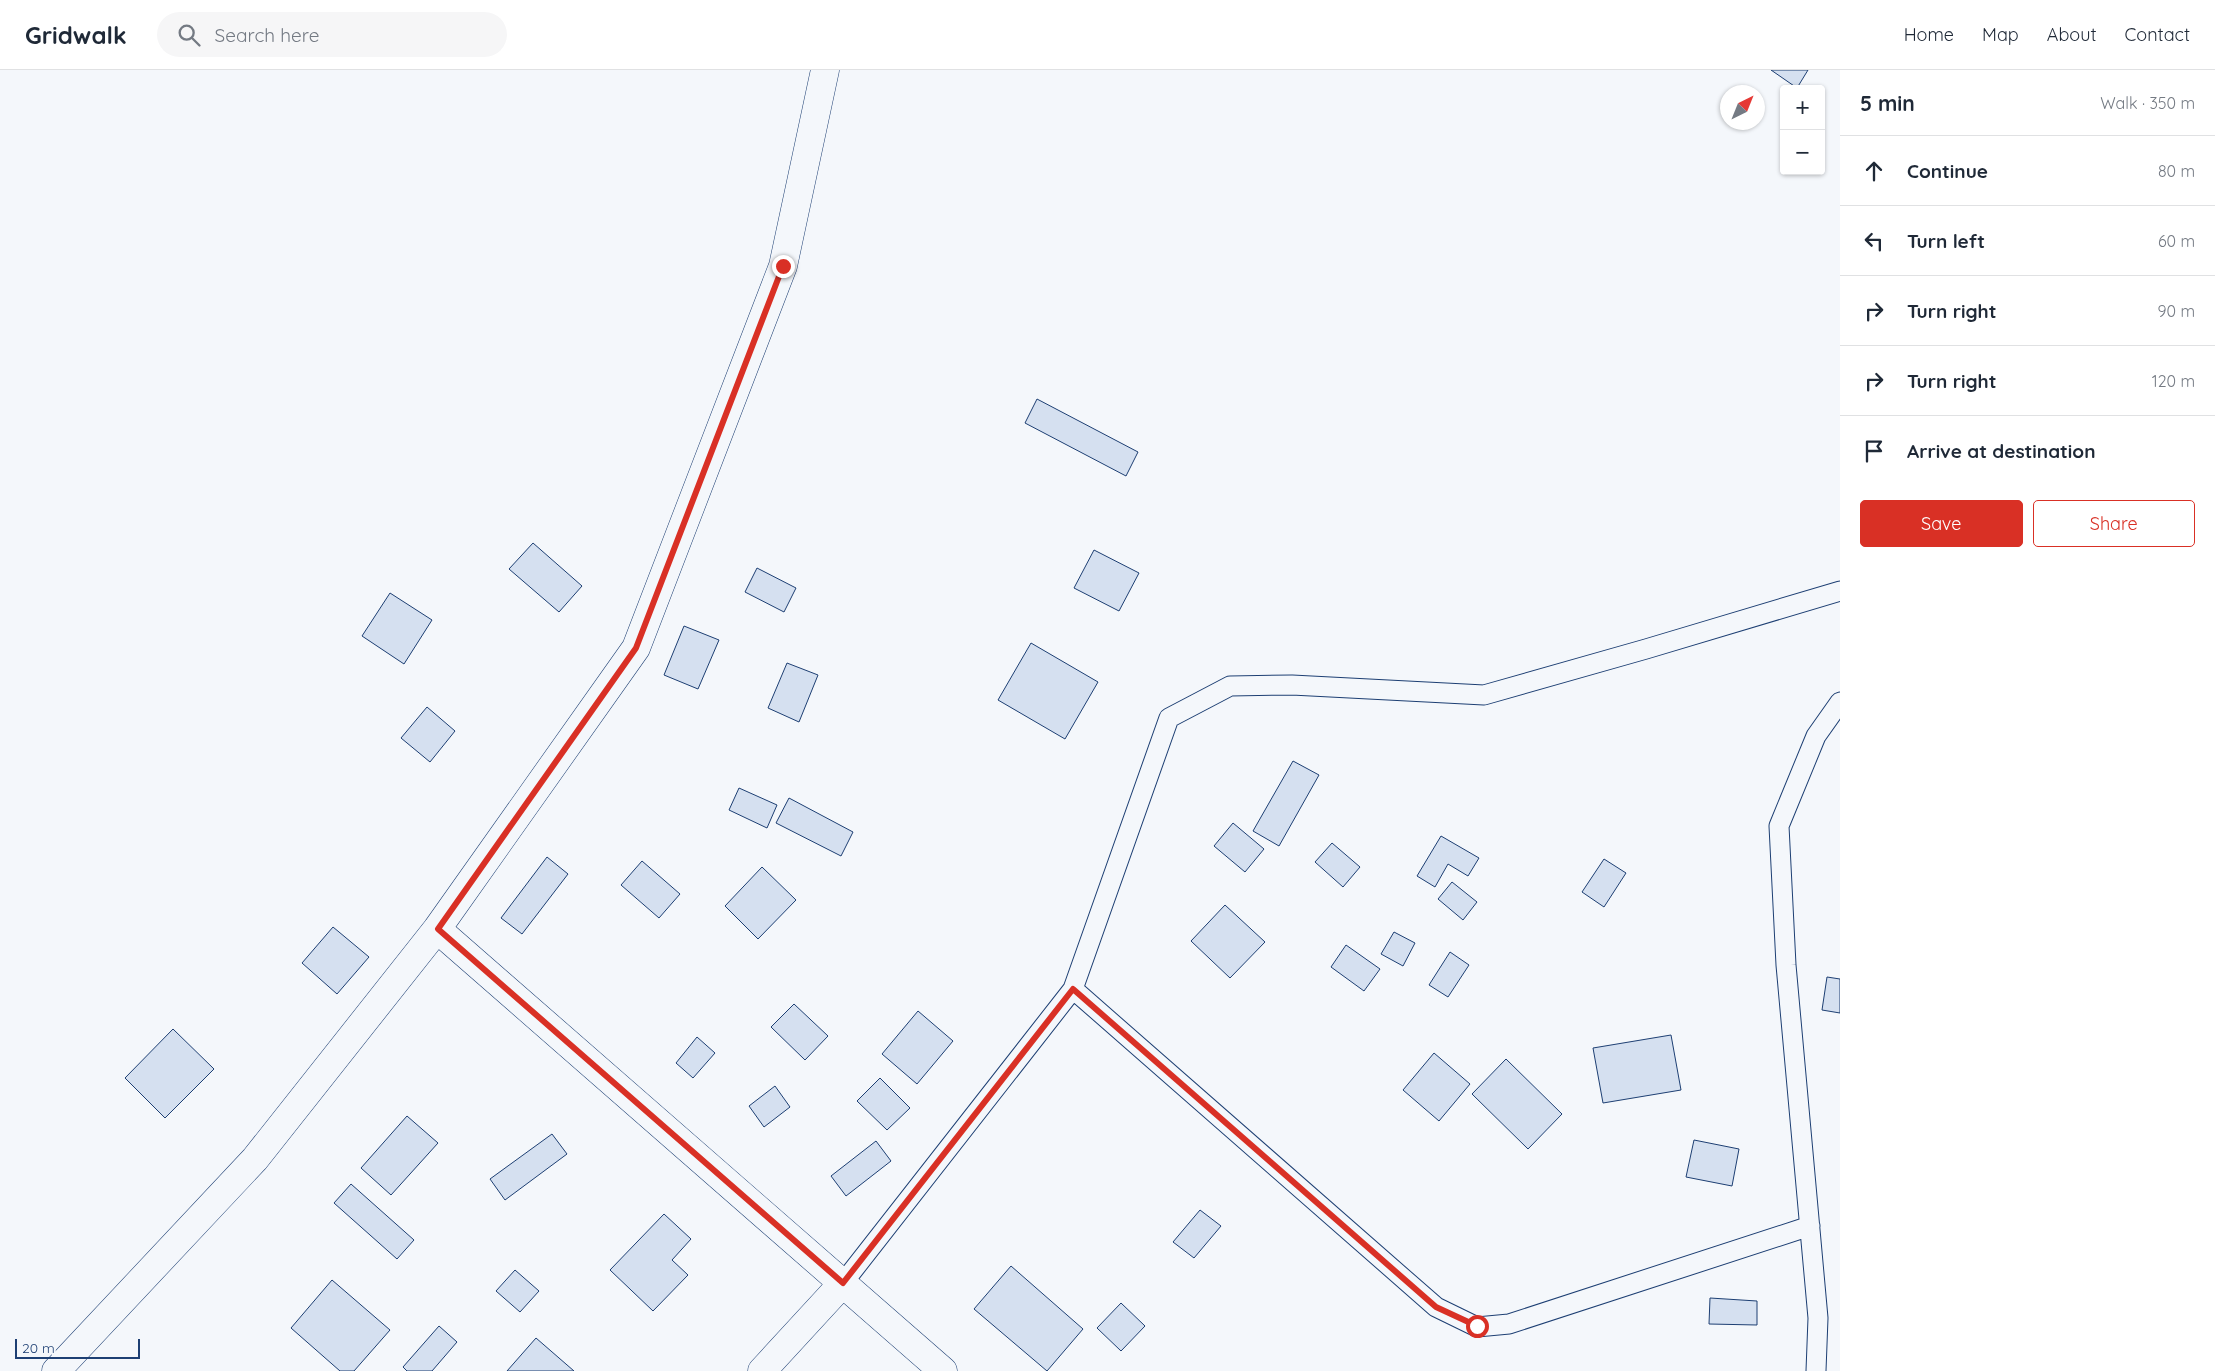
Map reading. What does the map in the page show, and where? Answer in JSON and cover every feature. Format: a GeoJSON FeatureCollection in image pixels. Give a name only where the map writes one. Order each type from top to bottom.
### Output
{"type":"FeatureCollection","features":[{"type":"Feature","properties":{"kind":"street"},"geometry":{"type":"LineString","coordinates":[[56,1371],[255,1159],[438,929],[636,648],[783,266],[825,70]]}},
{"type":"Feature","properties":{"kind":"street"},"geometry":{"type":"LineString","coordinates":[[438,929],[943,1371]]}},
{"type":"Feature","properties":{"kind":"street"},"geometry":{"type":"LineString","coordinates":[[762,1371],[843,1283]]}},
{"type":"Feature","properties":{"kind":"lane"},"geometry":{"type":"LineString","coordinates":[[843,1283],[1073,989],[1168,718],[1230,686],[1292,685],[1484,695],[1840,591]]}},
{"type":"Feature","properties":{"kind":"lane"},"geometry":{"type":"LineString","coordinates":[[1816,1371],[1818,1318],[1786,965],[1779,826],[1816,736],[1840,702]]}},
{"type":"Feature","properties":{"kind":"lane"},"geometry":{"type":"LineString","coordinates":[[1073,989],[1436,1307],[1477,1326],[1509,1324],[1810,1226]]}},
{"type":"Feature","properties":{"kind":"building"},"geometry":{"type":"Polygon","coordinates":[[[1771,70],[1808,70],[1799,85],[1793,85],[1771,70]]]}},
{"type":"Feature","properties":{"kind":"building"},"geometry":{"type":"Polygon","coordinates":[[[1037,399],[1138,452],[1126,476],[1025,423],[1037,399]]]}},
{"type":"Feature","properties":{"kind":"building"},"geometry":{"type":"Polygon","coordinates":[[[533,543],[582,586],[559,612],[509,569],[533,543]]]}},
{"type":"Feature","properties":{"kind":"building"},"geometry":{"type":"Polygon","coordinates":[[[1094,550],[1139,573],[1119,611],[1074,588],[1094,550]]]}},
{"type":"Feature","properties":{"kind":"building"},"geometry":{"type":"Polygon","coordinates":[[[757,568],[796,588],[784,612],[745,592],[757,568]]]}},
{"type":"Feature","properties":{"kind":"building"},"geometry":{"type":"Polygon","coordinates":[[[390,593],[432,620],[404,664],[362,636],[390,593]]]}},
{"type":"Feature","properties":{"kind":"building"},"geometry":{"type":"Polygon","coordinates":[[[684,626],[719,640],[698,689],[664,675],[684,626]]]}},
{"type":"Feature","properties":{"kind":"building"},"geometry":{"type":"Polygon","coordinates":[[[1031,643],[1098,682],[1065,739],[998,700],[1031,643]]]}},
{"type":"Feature","properties":{"kind":"building"},"geometry":{"type":"Polygon","coordinates":[[[787,663],[818,675],[799,722],[768,708],[787,663]]]}},
{"type":"Feature","properties":{"kind":"building"},"geometry":{"type":"Polygon","coordinates":[[[427,707],[455,731],[430,762],[401,738],[427,707]]]}},
{"type":"Feature","properties":{"kind":"building"},"geometry":{"type":"Polygon","coordinates":[[[1293,761],[1319,775],[1279,846],[1253,831],[1293,761]]]}},
{"type":"Feature","properties":{"kind":"building"},"geometry":{"type":"Polygon","coordinates":[[[739,788],[777,805],[767,828],[729,810],[739,788]]]}},
{"type":"Feature","properties":{"kind":"building"},"geometry":{"type":"Polygon","coordinates":[[[789,798],[853,832],[841,856],[776,823],[789,798]]]}},
{"type":"Feature","properties":{"kind":"building"},"geometry":{"type":"Polygon","coordinates":[[[1233,823],[1264,849],[1245,872],[1214,846],[1233,823]]]}},
{"type":"Feature","properties":{"kind":"building"},"geometry":{"type":"Polygon","coordinates":[[[1441,836],[1479,858],[1468,876],[1448,864],[1435,887],[1417,876],[1441,836]]]}},
{"type":"Feature","properties":{"kind":"building"},"geometry":{"type":"Polygon","coordinates":[[[1332,843],[1360,867],[1343,887],[1315,862],[1332,843]]]}},
{"type":"Feature","properties":{"kind":"building"},"geometry":{"type":"Polygon","coordinates":[[[547,857],[568,874],[522,934],[501,918],[547,857]]]}},
{"type":"Feature","properties":{"kind":"building"},"geometry":{"type":"Polygon","coordinates":[[[1604,859],[1626,873],[1604,907],[1582,892],[1604,859]]]}},
{"type":"Feature","properties":{"kind":"building"},"geometry":{"type":"Polygon","coordinates":[[[642,861],[680,894],[659,918],[621,885],[642,861]]]}},
{"type":"Feature","properties":{"kind":"building"},"geometry":{"type":"Polygon","coordinates":[[[762,867],[796,900],[758,939],[725,906],[762,867]]]}},
{"type":"Feature","properties":{"kind":"building"},"geometry":{"type":"Polygon","coordinates":[[[1452,882],[1477,902],[1463,920],[1438,899],[1452,882]]]}},
{"type":"Feature","properties":{"kind":"building"},"geometry":{"type":"Polygon","coordinates":[[[1225,905],[1265,942],[1230,978],[1191,941],[1225,905]]]}},
{"type":"Feature","properties":{"kind":"building"},"geometry":{"type":"Polygon","coordinates":[[[333,927],[369,957],[337,994],[302,963],[333,927]]]}},
{"type":"Feature","properties":{"kind":"building"},"geometry":{"type":"Polygon","coordinates":[[[1394,932],[1415,943],[1403,966],[1381,954],[1394,932]]]}},
{"type":"Feature","properties":{"kind":"building"},"geometry":{"type":"Polygon","coordinates":[[[1346,945],[1380,969],[1364,991],[1331,967],[1346,945]]]}},
{"type":"Feature","properties":{"kind":"building"},"geometry":{"type":"Polygon","coordinates":[[[1450,952],[1469,965],[1448,997],[1429,985],[1450,952]]]}},
{"type":"Feature","properties":{"kind":"building"},"geometry":{"type":"Polygon","coordinates":[[[1827,977],[1840,979],[1840,1013],[1822,1010],[1827,977]]]}},
{"type":"Feature","properties":{"kind":"building"},"geometry":{"type":"Polygon","coordinates":[[[794,1004],[828,1036],[805,1060],[771,1027],[794,1004]]]}},
{"type":"Feature","properties":{"kind":"building"},"geometry":{"type":"Polygon","coordinates":[[[918,1011],[953,1041],[917,1084],[882,1054],[918,1011]]]}},
{"type":"Feature","properties":{"kind":"building"},"geometry":{"type":"Polygon","coordinates":[[[173,1029],[214,1069],[165,1118],[125,1078],[173,1029]]]}},
{"type":"Feature","properties":{"kind":"building"},"geometry":{"type":"Polygon","coordinates":[[[1671,1035],[1681,1090],[1603,1103],[1593,1048],[1671,1035]]]}},
{"type":"Feature","properties":{"kind":"building"},"geometry":{"type":"Polygon","coordinates":[[[697,1037],[715,1053],[693,1078],[676,1063],[697,1037]]]}},
{"type":"Feature","properties":{"kind":"building"},"geometry":{"type":"Polygon","coordinates":[[[1434,1053],[1470,1084],[1439,1121],[1403,1090],[1434,1053]]]}},
{"type":"Feature","properties":{"kind":"building"},"geometry":{"type":"Polygon","coordinates":[[[1506,1059],[1562,1114],[1528,1149],[1472,1094],[1506,1059]]]}},
{"type":"Feature","properties":{"kind":"building"},"geometry":{"type":"Polygon","coordinates":[[[880,1078],[910,1108],[887,1130],[857,1101],[880,1078]]]}},
{"type":"Feature","properties":{"kind":"building"},"geometry":{"type":"Polygon","coordinates":[[[775,1086],[790,1107],[764,1127],[749,1106],[775,1086]]]}},
{"type":"Feature","properties":{"kind":"building"},"geometry":{"type":"Polygon","coordinates":[[[407,1116],[438,1143],[391,1195],[361,1168],[407,1116]]]}},
{"type":"Feature","properties":{"kind":"building"},"geometry":{"type":"Polygon","coordinates":[[[552,1134],[567,1154],[505,1200],[490,1179],[552,1134]]]}},
{"type":"Feature","properties":{"kind":"building"},"geometry":{"type":"Polygon","coordinates":[[[1694,1140],[1739,1149],[1732,1186],[1686,1177],[1694,1140]]]}},
{"type":"Feature","properties":{"kind":"building"},"geometry":{"type":"Polygon","coordinates":[[[876,1141],[891,1161],[846,1196],[831,1176],[876,1141]]]}},
{"type":"Feature","properties":{"kind":"building"},"geometry":{"type":"Polygon","coordinates":[[[351,1184],[414,1240],[397,1259],[334,1203],[351,1184]]]}},
{"type":"Feature","properties":{"kind":"building"},"geometry":{"type":"Polygon","coordinates":[[[1200,1210],[1221,1226],[1194,1258],[1173,1242],[1200,1210]]]}},
{"type":"Feature","properties":{"kind":"building"},"geometry":{"type":"Polygon","coordinates":[[[664,1214],[691,1239],[672,1260],[688,1275],[653,1311],[610,1270],[664,1214]]]}},
{"type":"Feature","properties":{"kind":"building"},"geometry":{"type":"Polygon","coordinates":[[[1011,1266],[1083,1329],[1047,1371],[974,1309],[1011,1266]]]}},
{"type":"Feature","properties":{"kind":"building"},"geometry":{"type":"Polygon","coordinates":[[[515,1270],[539,1291],[520,1312],[496,1291],[515,1270]]]}},
{"type":"Feature","properties":{"kind":"building"},"geometry":{"type":"Polygon","coordinates":[[[332,1280],[390,1330],[354,1371],[340,1371],[291,1328],[332,1280]]]}},
{"type":"Feature","properties":{"kind":"building"},"geometry":{"type":"Polygon","coordinates":[[[1710,1298],[1757,1301],[1757,1325],[1709,1324],[1710,1298]]]}},
{"type":"Feature","properties":{"kind":"building"},"geometry":{"type":"Polygon","coordinates":[[[1121,1303],[1145,1326],[1121,1351],[1097,1328],[1121,1303]]]}},
{"type":"Feature","properties":{"kind":"building"},"geometry":{"type":"Polygon","coordinates":[[[439,1326],[457,1342],[432,1371],[407,1371],[403,1367],[439,1326]]]}},
{"type":"Feature","properties":{"kind":"building"},"geometry":{"type":"Polygon","coordinates":[[[536,1338],[574,1371],[507,1371],[536,1338]]]}},
{"type":"Feature","properties":{"kind":"route"},"geometry":{"type":"LineString","coordinates":[[783,266],[636,648],[438,929],[843,1283],[1073,989],[1436,1307],[1477,1326]]}}]}
